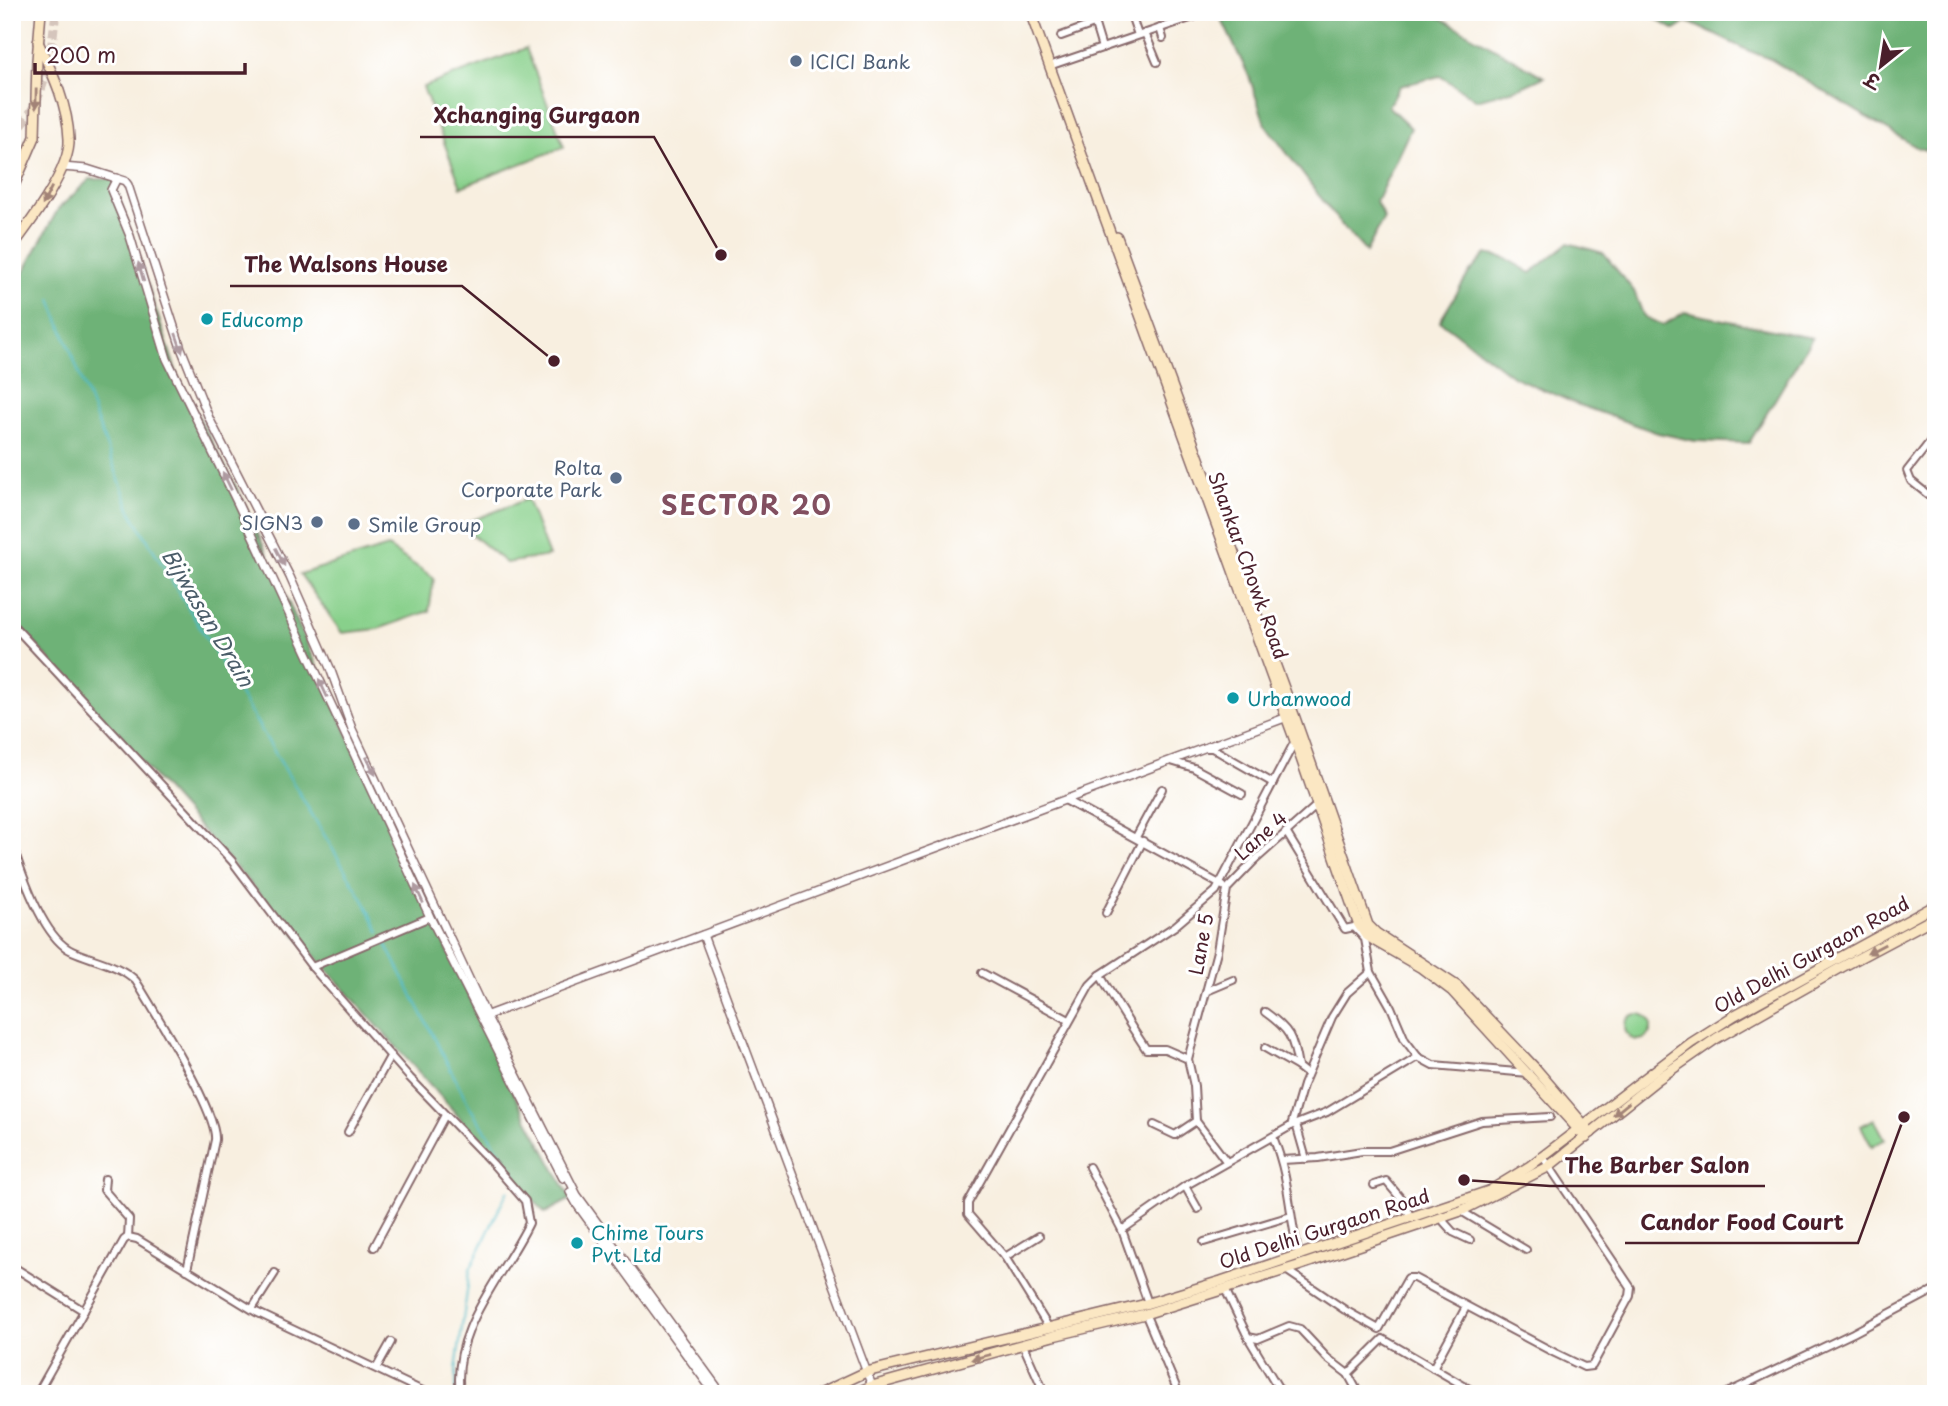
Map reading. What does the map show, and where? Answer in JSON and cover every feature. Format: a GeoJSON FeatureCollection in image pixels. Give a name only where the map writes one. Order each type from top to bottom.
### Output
{"type":"FeatureCollection","features":[{"type":"Feature","properties":{"kind":"main road"},"geometry":{"type":"LineString","coordinates":[[12,190],[35,137],[41,12]]}},
{"type":"Feature","properties":{"kind":"main road","name":"Shankar Chowk Road"},"geometry":{"type":"LineString","coordinates":[[1030,12],[1368,925],[1457,986],[1588,1135]]}},
{"type":"Feature","properties":{"kind":"main road","name":"Shankar Chowk Road"},"geometry":{"type":"LineString","coordinates":[[1035,12],[1051,65]]}},
{"type":"Feature","properties":{"kind":"main road"},"geometry":{"type":"LineString","coordinates":[[12,247],[30,224],[62,167],[70,141],[54,76],[38,42]]}},
{"type":"Feature","properties":{"kind":"main road","name":"Shankar Chowk Road"},"geometry":{"type":"LineString","coordinates":[[1290,717],[1316,806],[1358,923],[1365,934],[1452,990],[1532,1071]]}},
{"type":"Feature","properties":{"kind":"main road","name":"Old Delhi Gurgaon Road"},"geometry":{"type":"LineString","coordinates":[[1413,1222],[1461,1211],[1548,1167],[1714,1034],[1936,905]]}},
{"type":"Feature","properties":{"kind":"main road","name":"Old Delhi Gurgaon Road"},"geometry":{"type":"LineString","coordinates":[[819,1394],[866,1372],[1051,1332],[1145,1307],[1413,1222],[1489,1191],[1542,1157],[1691,1043],[1714,1034],[1936,917]]}},
{"type":"Feature","properties":{"kind":"main road","name":"Old Delhi Gurgaon Road"},"geometry":{"type":"LineString","coordinates":[[1145,1307],[1225,1289],[1286,1270],[1300,1260]]}},
{"type":"Feature","properties":{"kind":"main road","name":"Old Delhi Gurgaon Road"},"geometry":{"type":"LineString","coordinates":[[852,1393],[1023,1345],[1051,1332]]}},
{"type":"Feature","properties":{"kind":"street"},"geometry":{"type":"LineString","coordinates":[[1091,12],[1102,48]]}},
{"type":"Feature","properties":{"kind":"street"},"geometry":{"type":"LineString","coordinates":[[1130,12],[1157,62]]}},
{"type":"Feature","properties":{"kind":"street"},"geometry":{"type":"LineString","coordinates":[[1051,65],[1202,14]]}},
{"type":"Feature","properties":{"kind":"street"},"geometry":{"type":"LineString","coordinates":[[1062,36],[1094,24]]}},
{"type":"Feature","properties":{"kind":"street"},"geometry":{"type":"LineString","coordinates":[[1160,27],[1163,38]]}},
{"type":"Feature","properties":{"kind":"street"},"geometry":{"type":"LineString","coordinates":[[62,167],[87,169],[117,178],[128,185],[181,348],[209,418],[290,577],[330,668],[352,729],[484,1016],[578,1206],[715,1394]]}},
{"type":"Feature","properties":{"kind":"street"},"geometry":{"type":"LineString","coordinates":[[117,178],[112,186],[113,197],[131,236],[167,359],[237,502],[430,917],[578,1195],[722,1394]]}},
{"type":"Feature","properties":{"kind":"street"},"geometry":{"type":"LineString","coordinates":[[1936,434],[1907,471],[1910,481],[1936,501]]}},
{"type":"Feature","properties":{"kind":"street"},"geometry":{"type":"LineString","coordinates":[[12,624],[232,861],[312,967],[525,1201],[529,1223],[471,1324],[460,1365],[460,1394]]}},
{"type":"Feature","properties":{"kind":"street"},"geometry":{"type":"LineString","coordinates":[[484,1016],[1290,717]]}},
{"type":"Feature","properties":{"kind":"street","name":"Lane 5"},"geometry":{"type":"LineString","coordinates":[[1196,1121],[1189,1049],[1217,951],[1224,887],[1295,741]]}},
{"type":"Feature","properties":{"kind":"street"},"geometry":{"type":"LineString","coordinates":[[1206,748],[1212,748],[1273,783]]}},
{"type":"Feature","properties":{"kind":"street"},"geometry":{"type":"LineString","coordinates":[[1171,761],[1194,768],[1242,794]]}},
{"type":"Feature","properties":{"kind":"street"},"geometry":{"type":"LineString","coordinates":[[1136,837],[1162,789]]}},
{"type":"Feature","properties":{"kind":"street"},"geometry":{"type":"LineString","coordinates":[[1065,800],[1224,887]]}},
{"type":"Feature","properties":{"kind":"street","name":"Lane 4"},"geometry":{"type":"LineString","coordinates":[[1051,1332],[1005,1257],[968,1214],[968,1203],[1087,989],[1100,975],[1175,926],[1208,900],[1316,806]]}},
{"type":"Feature","properties":{"kind":"street"},"geometry":{"type":"LineString","coordinates":[[1286,832],[1345,929],[1354,928],[1365,939],[1371,972],[1391,1007],[1405,1040],[1418,1057],[1433,1065],[1532,1071]]}},
{"type":"Feature","properties":{"kind":"street"},"geometry":{"type":"LineString","coordinates":[[1106,913],[1143,841]]}},
{"type":"Feature","properties":{"kind":"street"},"geometry":{"type":"LineString","coordinates":[[12,843],[28,892],[61,944],[73,952],[126,973],[136,981],[183,1062],[214,1127],[215,1140],[187,1270]]}},
{"type":"Feature","properties":{"kind":"street"},"geometry":{"type":"LineString","coordinates":[[312,967],[430,917]]}},
{"type":"Feature","properties":{"kind":"street"},"geometry":{"type":"LineString","coordinates":[[703,935],[872,1386]]}},
{"type":"Feature","properties":{"kind":"street"},"geometry":{"type":"LineString","coordinates":[[1306,1158],[1294,1125],[1307,1074],[1340,1003],[1347,993],[1371,972]]}},
{"type":"Feature","properties":{"kind":"street"},"geometry":{"type":"LineString","coordinates":[[982,973],[1069,1020]]}},
{"type":"Feature","properties":{"kind":"street"},"geometry":{"type":"LineString","coordinates":[[1100,975],[1126,1021],[1146,1049],[1165,1049],[1188,1059]]}},
{"type":"Feature","properties":{"kind":"street"},"geometry":{"type":"LineString","coordinates":[[1207,991],[1233,979]]}},
{"type":"Feature","properties":{"kind":"street"},"geometry":{"type":"LineString","coordinates":[[1265,1012],[1289,1033],[1298,1067]]}},
{"type":"Feature","properties":{"kind":"street"},"geometry":{"type":"LineString","coordinates":[[1265,1048],[1307,1074]]}},
{"type":"Feature","properties":{"kind":"street"},"geometry":{"type":"LineString","coordinates":[[348,1132],[391,1055]]}},
{"type":"Feature","properties":{"kind":"street"},"geometry":{"type":"LineString","coordinates":[[1122,1230],[1226,1161],[1294,1125],[1327,1112],[1418,1057]]}},
{"type":"Feature","properties":{"kind":"street"},"geometry":{"type":"LineString","coordinates":[[374,1247],[445,1115]]}},
{"type":"Feature","properties":{"kind":"street"},"geometry":{"type":"LineString","coordinates":[[1282,1160],[1362,1151],[1389,1151],[1482,1121],[1550,1117]]}},
{"type":"Feature","properties":{"kind":"street"},"geometry":{"type":"LineString","coordinates":[[1154,1125],[1175,1135],[1196,1121],[1226,1161]]}},
{"type":"Feature","properties":{"kind":"street"},"geometry":{"type":"LineString","coordinates":[[1273,1137],[1289,1186],[1291,1216],[1300,1260]]}},
{"type":"Feature","properties":{"kind":"street"},"geometry":{"type":"LineString","coordinates":[[1286,1270],[1379,1329],[1410,1277],[1584,1367],[1592,1366],[1630,1296],[1631,1288],[1542,1157]]}},
{"type":"Feature","properties":{"kind":"street"},"geometry":{"type":"LineString","coordinates":[[1089,1167],[1122,1230],[1145,1307],[1179,1394]]}},
{"type":"Feature","properties":{"kind":"street"},"geometry":{"type":"LineString","coordinates":[[37,1394],[128,1237],[128,1219],[104,1190],[105,1179]]}},
{"type":"Feature","properties":{"kind":"street"},"geometry":{"type":"LineString","coordinates":[[1374,1185],[1386,1181],[1403,1201],[1413,1222]]}},
{"type":"Feature","properties":{"kind":"street"},"geometry":{"type":"LineString","coordinates":[[1185,1186],[1198,1209]]}},
{"type":"Feature","properties":{"kind":"street"},"geometry":{"type":"LineString","coordinates":[[1461,1211],[1526,1250]]}},
{"type":"Feature","properties":{"kind":"street"},"geometry":{"type":"LineString","coordinates":[[1204,1242],[1291,1216]]}},
{"type":"Feature","properties":{"kind":"street"},"geometry":{"type":"LineString","coordinates":[[1445,1216],[1444,1222],[1453,1232],[1471,1240]]}},
{"type":"Feature","properties":{"kind":"street"},"geometry":{"type":"LineString","coordinates":[[1005,1257],[1039,1236]]}},
{"type":"Feature","properties":{"kind":"street"},"geometry":{"type":"LineString","coordinates":[[128,1237],[137,1239],[252,1309],[429,1394]]}},
{"type":"Feature","properties":{"kind":"street"},"geometry":{"type":"LineString","coordinates":[[12,1266],[84,1311]]}},
{"type":"Feature","properties":{"kind":"street"},"geometry":{"type":"LineString","coordinates":[[252,1309],[275,1273]]}},
{"type":"Feature","properties":{"kind":"street"},"geometry":{"type":"LineString","coordinates":[[1225,1289],[1248,1337],[1282,1394]]}},
{"type":"Feature","properties":{"kind":"street"},"geometry":{"type":"LineString","coordinates":[[1725,1394],[1936,1289]]}},
{"type":"Feature","properties":{"kind":"street"},"geometry":{"type":"LineString","coordinates":[[1433,1368],[1466,1307]]}},
{"type":"Feature","properties":{"kind":"street"},"geometry":{"type":"LineString","coordinates":[[1248,1337],[1258,1339],[1289,1326],[1295,1327],[1348,1374],[1359,1394]]}},
{"type":"Feature","properties":{"kind":"street"},"geometry":{"type":"LineString","coordinates":[[1348,1374],[1383,1339],[1478,1394]]}},
{"type":"Feature","properties":{"kind":"street"},"geometry":{"type":"LineString","coordinates":[[377,1367],[391,1342]]}},
{"type":"Feature","properties":{"kind":"street"},"geometry":{"type":"LineString","coordinates":[[1023,1345],[1045,1394]]}},
{"type":"Feature","properties":{"kind":"green space"},"geometry":{"type":"Polygon","coordinates":[[[1218,12],[1431,12],[1544,77],[1522,87],[1477,100],[1440,76],[1400,86],[1388,106],[1411,128],[1376,202],[1384,218],[1366,252],[1340,223],[1265,124],[1249,76],[1218,12]]]}},
{"type":"Feature","properties":{"kind":"green space"},"geometry":{"type":"Polygon","coordinates":[[[1644,12],[1936,12],[1936,153],[1918,148],[1770,59],[1688,22],[1675,30],[1644,12]]]}},
{"type":"Feature","properties":{"kind":"green space"},"geometry":{"type":"Polygon","coordinates":[[[526,48],[564,147],[461,187],[423,87],[526,48]]]}},
{"type":"Feature","properties":{"kind":"green space"},"geometry":{"type":"Polygon","coordinates":[[[90,179],[113,179],[179,380],[243,500],[341,720],[515,1096],[571,1199],[545,1213],[12,618],[12,294],[58,209],[90,179]]]}},
{"type":"Feature","properties":{"kind":"green space"},"geometry":{"type":"Polygon","coordinates":[[[1568,243],[1603,253],[1634,291],[1644,317],[1663,325],[1685,312],[1812,338],[1749,443],[1695,441],[1658,433],[1579,405],[1514,377],[1440,321],[1469,273],[1486,254],[1505,258],[1531,273],[1568,243]]]}},
{"type":"Feature","properties":{"kind":"green space"},"geometry":{"type":"Polygon","coordinates":[[[527,499],[549,556],[506,563],[460,525],[527,499]]]}},
{"type":"Feature","properties":{"kind":"green space"},"geometry":{"type":"Polygon","coordinates":[[[388,547],[434,578],[429,611],[378,629],[342,633],[300,574],[388,547]]]}},
{"type":"Feature","properties":{"kind":"green space"},"geometry":{"type":"Polygon","coordinates":[[[1638,1014],[1647,1018],[1651,1027],[1647,1036],[1638,1040],[1629,1036],[1625,1027],[1629,1018],[1638,1014]]]}},
{"type":"Feature","properties":{"kind":"green space"},"geometry":{"type":"Polygon","coordinates":[[[1874,1119],[1885,1139],[1872,1147],[1861,1126],[1874,1119]]]}},
{"type":"Feature","properties":{"kind":"waterway","name":"Bijwasan Drain"},"geometry":{"type":"LineString","coordinates":[[51,299],[132,514],[365,903],[379,932]]}},
{"type":"Feature","properties":{"kind":"waterway","name":"Bijwasan Drain"},"geometry":{"type":"LineString","coordinates":[[385,942],[471,1109],[515,1174],[513,1179]]}},
{"type":"Feature","properties":{"kind":"waterway","name":"Bijwasan Drain"},"geometry":{"type":"LineString","coordinates":[[456,1394],[456,1370],[470,1270],[508,1190]]}},
{"type":"Feature","properties":{"kind":"tunnel"},"geometry":{"type":"LineString","coordinates":[[12,134],[33,109],[40,94],[49,61],[56,12]]}},
{"type":"Feature","properties":{"kind":"place","name":"ICICI Bank"},"geometry":{"type":"Point","coordinates":[796,61]}},
{"type":"Feature","properties":{"kind":"place","name":"Xchanging Gurgaon"},"geometry":{"type":"Point","coordinates":[721,255]}},
{"type":"Feature","properties":{"kind":"place","name":"Educomp"},"geometry":{"type":"Point","coordinates":[207,319]}},
{"type":"Feature","properties":{"kind":"place","name":"The Walsons House"},"geometry":{"type":"Point","coordinates":[554,361]}},
{"type":"Feature","properties":{"kind":"place","name":"Rolta Corporate Park"},"geometry":{"type":"Point","coordinates":[616,478]}},
{"type":"Feature","properties":{"kind":"place","name":"SIGN3"},"geometry":{"type":"Point","coordinates":[317,522]}},
{"type":"Feature","properties":{"kind":"place","name":"Smile Group"},"geometry":{"type":"Point","coordinates":[354,524]}},
{"type":"Feature","properties":{"kind":"place","name":"Urbanwood"},"geometry":{"type":"Point","coordinates":[1233,698]}},
{"type":"Feature","properties":{"kind":"place","name":"Candor Food Court"},"geometry":{"type":"Point","coordinates":[1904,1117]}},
{"type":"Feature","properties":{"kind":"place","name":"The Barber Salon"},"geometry":{"type":"Point","coordinates":[1464,1180]}},
{"type":"Feature","properties":{"kind":"place","name":"Chime Tours Pvt. Ltd"},"geometry":{"type":"Point","coordinates":[577,1243]}},
{"type":"Feature","properties":{"kind":"district","name":"SECTOR 20"},"geometry":{"type":"Point","coordinates":[747,504]}}]}
